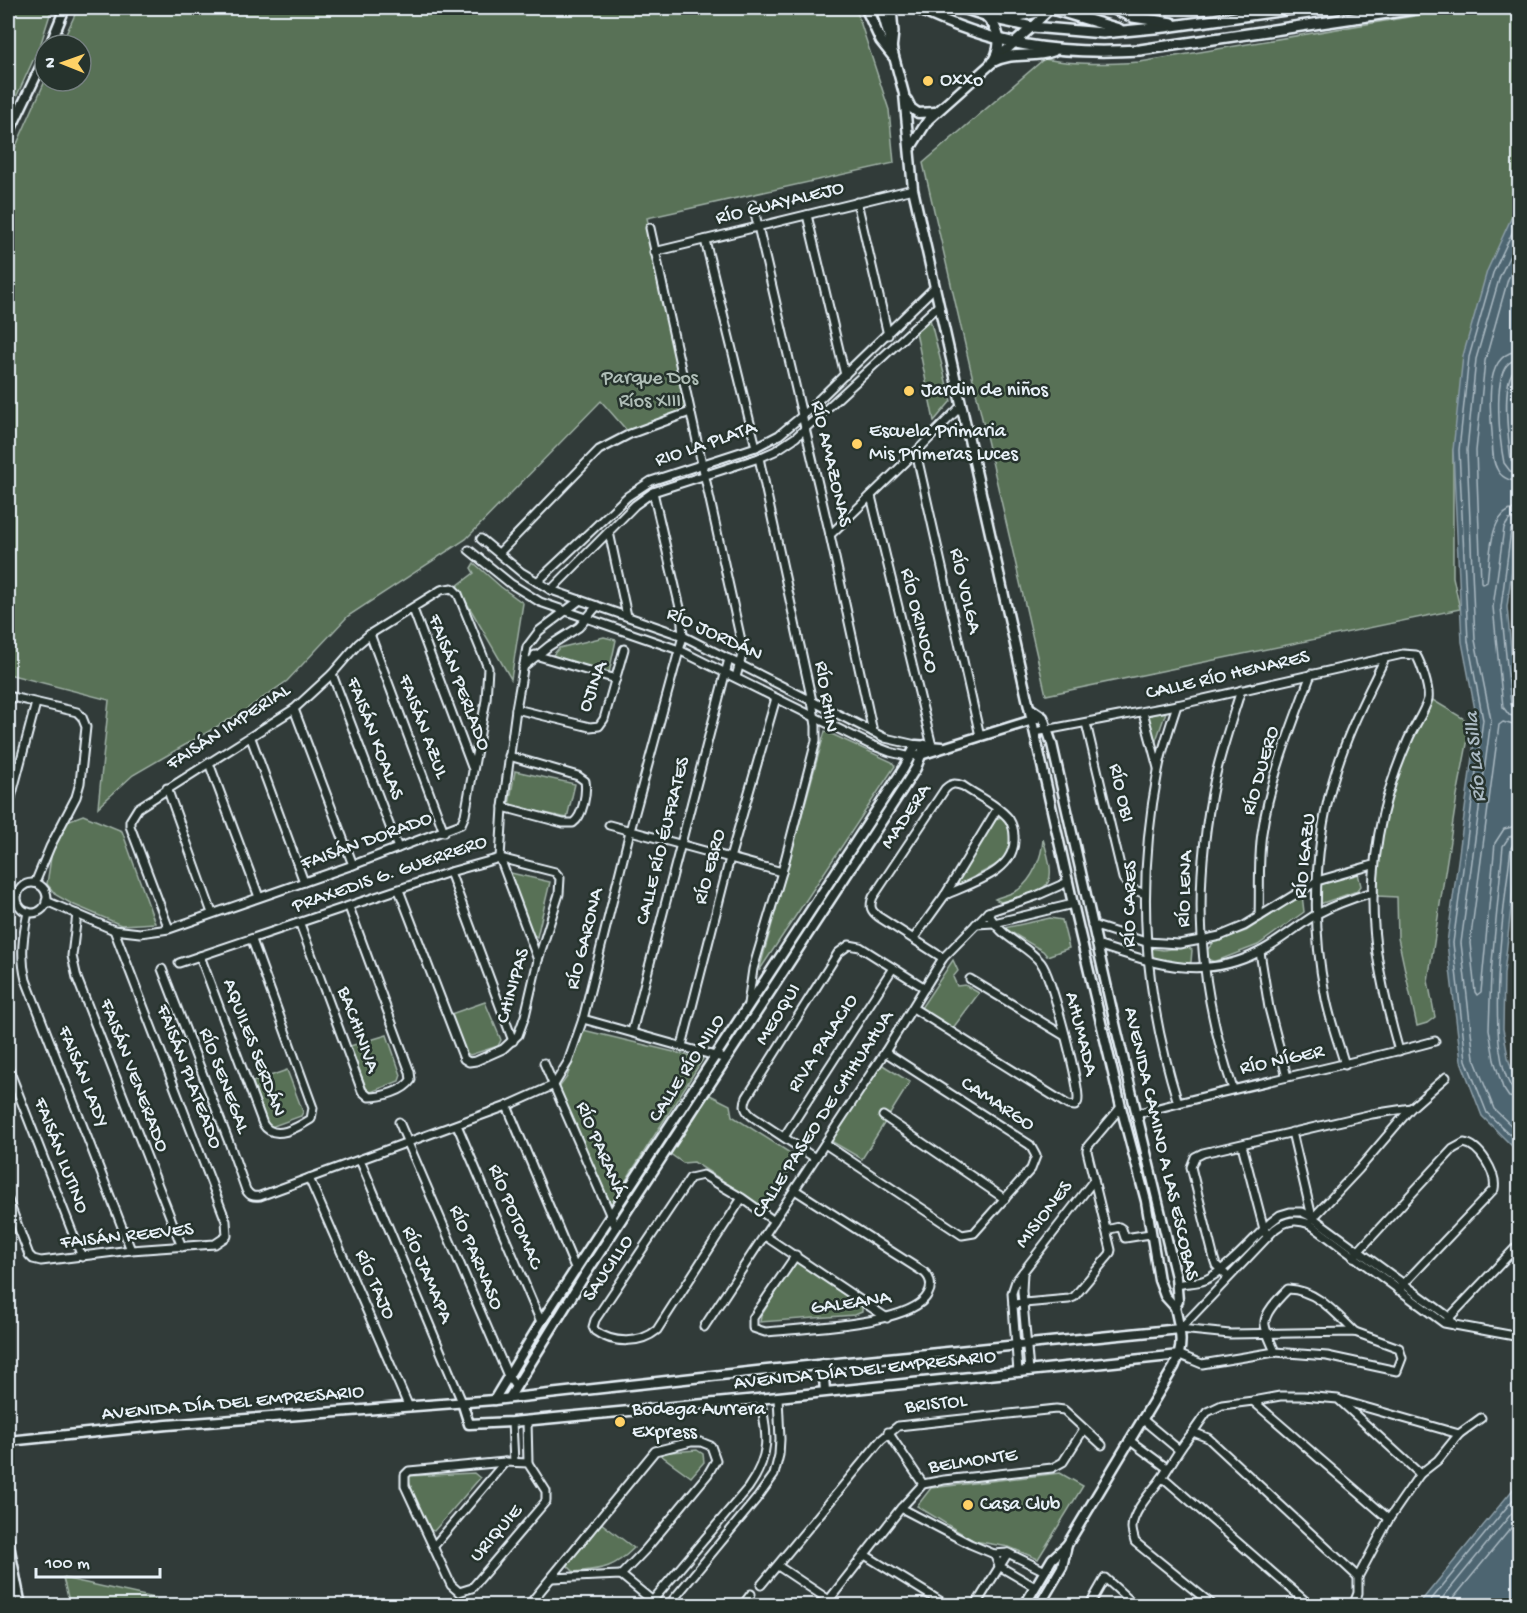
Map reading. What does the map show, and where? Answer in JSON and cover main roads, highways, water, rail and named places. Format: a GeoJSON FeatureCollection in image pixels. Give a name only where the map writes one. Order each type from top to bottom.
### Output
{"type":"FeatureCollection","features":[{"type":"Feature","properties":{"kind":"main road"},"geometry":{"type":"LineString","coordinates":[[866,8],[881,41],[892,53],[891,8]]}},
{"type":"Feature","properties":{"kind":"main road"},"geometry":{"type":"LineString","coordinates":[[916,8],[952,24],[1014,44],[1104,51],[1140,50],[1368,12],[1421,8]]}},
{"type":"Feature","properties":{"kind":"main road"},"geometry":{"type":"LineString","coordinates":[[963,8],[1032,27],[1083,32],[1126,32],[1300,8]]}},
{"type":"Feature","properties":{"kind":"main road"},"geometry":{"type":"LineString","coordinates":[[1000,20],[1023,17],[1050,8],[1126,32]]}},
{"type":"Feature","properties":{"kind":"main road"},"geometry":{"type":"LineString","coordinates":[[1112,8],[1133,17],[1183,24]]}},
{"type":"Feature","properties":{"kind":"main road"},"geometry":{"type":"LineString","coordinates":[[986,16],[994,24],[999,40],[998,51],[993,61],[1012,55],[1040,55],[1058,49]]}},
{"type":"Feature","properties":{"kind":"water","name":"Río La Silla"},"geometry":{"type":"Polygon","coordinates":[[[1519,201],[1520,360],[1512,399],[1520,509],[1507,607],[1519,733],[1520,823],[1504,974],[1503,1029],[1508,1057],[1519,1090],[1519,1153],[1482,1116],[1461,1061],[1447,943],[1477,720],[1462,642],[1453,450],[1463,356],[1487,271],[1519,201]]]}},
{"type":"Feature","properties":{"kind":"water"},"geometry":{"type":"Polygon","coordinates":[[[1519,1482],[1520,1596],[1514,1605],[1418,1605],[1519,1482]]]}},
{"type":"Feature","properties":{"kind":"place","name":"Oxxo"},"geometry":{"type":"Point","coordinates":[928,81]}},
{"type":"Feature","properties":{"kind":"place","name":"Jardin de niños"},"geometry":{"type":"Point","coordinates":[909,391]}},
{"type":"Feature","properties":{"kind":"place","name":"Escuela Primaria Mis Primeras Luces"},"geometry":{"type":"Point","coordinates":[857,444]}},
{"type":"Feature","properties":{"kind":"place","name":"Bodega Aurrera Express"},"geometry":{"type":"Point","coordinates":[620,1422]}},
{"type":"Feature","properties":{"kind":"place","name":"Casa Club"},"geometry":{"type":"Point","coordinates":[968,1505]}},
{"type":"Feature","properties":{"kind":"park label","name":"Parque Dos Ríos XIII"},"geometry":{"type":"Point","coordinates":[650,390]}}]}
